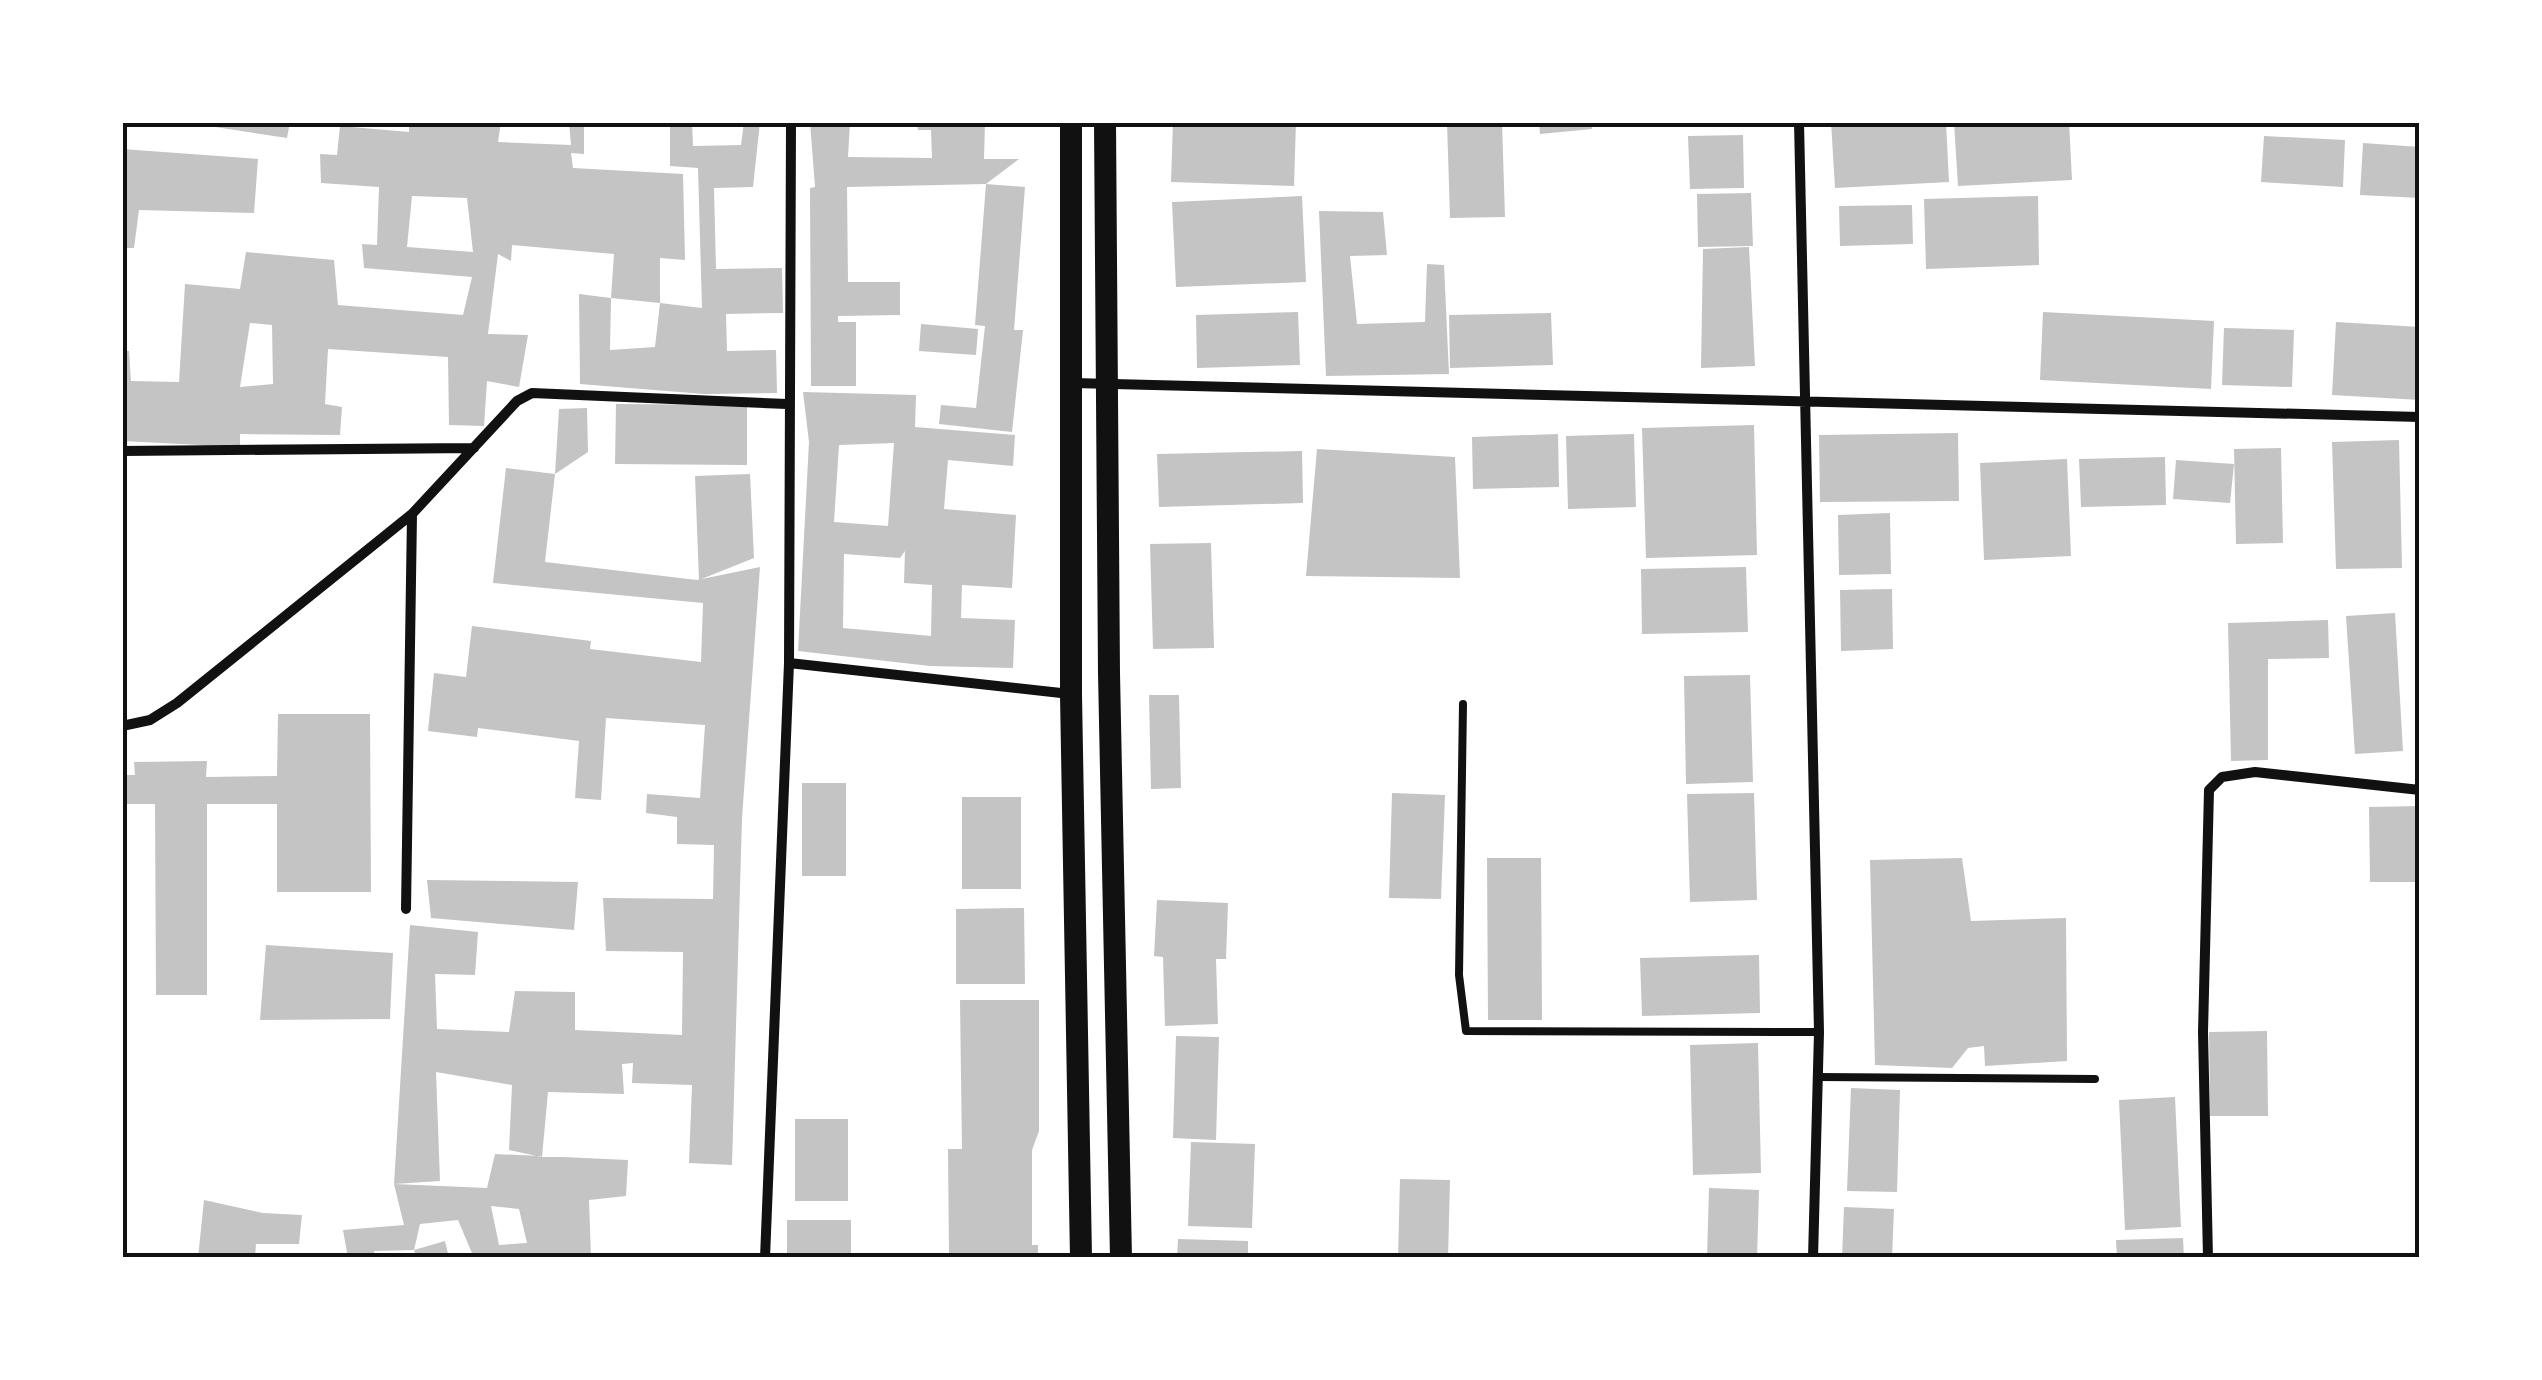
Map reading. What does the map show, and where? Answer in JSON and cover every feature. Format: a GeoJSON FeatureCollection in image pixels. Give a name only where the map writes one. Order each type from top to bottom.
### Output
{"type":"FeatureCollection","features":[{"type":"Feature","properties":{"kind":"main road"},"geometry":{"type":"LineString","coordinates":[[1071,122],[1071,694],[1081,1258]]}},
{"type":"Feature","properties":{"kind":"main road"},"geometry":{"type":"LineString","coordinates":[[1104,122],[1121,1258]]}},
{"type":"Feature","properties":{"kind":"main road"},"geometry":{"type":"LineString","coordinates":[[1080,1042],[1119,1041]]}},
{"type":"Feature","properties":{"kind":"main road"},"geometry":{"type":"LineString","coordinates":[[1080,1221],[1120,1226]]}},
{"type":"Feature","properties":{"kind":"street"},"geometry":{"type":"LineString","coordinates":[[765,1258],[788,664],[791,122]]}},
{"type":"Feature","properties":{"kind":"street"},"geometry":{"type":"LineString","coordinates":[[1798,122],[1819,1032],[1813,1258]]}},
{"type":"Feature","properties":{"kind":"street"},"geometry":{"type":"LineString","coordinates":[[1072,384],[2420,417]]}},
{"type":"Feature","properties":{"kind":"street"},"geometry":{"type":"LineString","coordinates":[[122,726],[150,720],[178,703],[412,514],[517,401],[532,393],[787,404]]}},
{"type":"Feature","properties":{"kind":"street"},"geometry":{"type":"LineString","coordinates":[[122,451],[474,448]]}},
{"type":"Feature","properties":{"kind":"street"},"geometry":{"type":"LineString","coordinates":[[406,910],[412,514]]}},
{"type":"Feature","properties":{"kind":"street"},"geometry":{"type":"LineString","coordinates":[[788,664],[1071,694]]}},
{"type":"Feature","properties":{"kind":"street"},"geometry":{"type":"LineString","coordinates":[[2208,1258],[2203,1032],[2209,790],[2222,776],[2255,772],[2420,790]]}},
{"type":"Feature","properties":{"kind":"lane"},"geometry":{"type":"LineString","coordinates":[[1464,704],[1459,974],[1466,1031],[1819,1032]]}},
{"type":"Feature","properties":{"kind":"lane"},"geometry":{"type":"LineString","coordinates":[[1818,1077],[2095,1080]]}},
{"type":"Feature","properties":{"kind":"building"},"geometry":{"type":"Polygon","coordinates":[[[183,122],[290,122],[287,138],[183,122]]]}},
{"type":"Feature","properties":{"kind":"building"},"geometry":{"type":"Polygon","coordinates":[[[409,122],[501,122],[498,142],[571,145],[569,122],[584,122],[584,154],[571,153],[573,168],[683,174],[685,260],[660,258],[660,303],[611,298],[614,254],[512,245],[511,261],[498,254],[488,334],[528,335],[519,387],[487,381],[484,426],[449,425],[448,357],[328,349],[325,404],[342,407],[340,435],[240,434],[240,447],[122,441],[122,351],[129,351],[131,381],[179,382],[185,284],[240,289],[246,252],[334,260],[338,305],[463,315],[472,277],[364,268],[362,244],[377,245],[379,187],[321,183],[320,154],[337,155],[340,126],[409,132],[409,122]],[[412,196],[407,247],[473,252],[467,198],[412,196]],[[250,323],[240,387],[273,384],[272,325],[250,323]]]}},
{"type":"Feature","properties":{"kind":"building"},"geometry":{"type":"Polygon","coordinates":[[[670,122],[692,122],[693,146],[741,145],[744,122],[760,122],[753,187],[714,188],[716,269],[782,268],[783,313],[726,314],[727,351],[776,350],[777,393],[704,394],[580,384],[579,294],[611,298],[610,350],[655,347],[660,303],[702,308],[698,168],[670,166],[670,122]]]}},
{"type":"Feature","properties":{"kind":"building"},"geometry":{"type":"Polygon","coordinates":[[[810,122],[850,122],[848,157],[932,158],[931,130],[918,130],[917,122],[985,122],[984,159],[1019,159],[986,184],[847,187],[848,282],[900,282],[900,315],[838,316],[838,322],[856,322],[856,386],[811,386],[810,188],[815,187],[810,122]]]}},
{"type":"Feature","properties":{"kind":"building"},"geometry":{"type":"Polygon","coordinates":[[[1173,122],[1296,122],[1294,186],[1171,182],[1173,122]]]}},
{"type":"Feature","properties":{"kind":"building"},"geometry":{"type":"Polygon","coordinates":[[[1447,122],[1502,122],[1505,217],[1450,218],[1447,122]]]}},
{"type":"Feature","properties":{"kind":"building"},"geometry":{"type":"Polygon","coordinates":[[[1539,122],[1591,122],[1592,129],[1540,134],[1539,122]]]}},
{"type":"Feature","properties":{"kind":"building"},"geometry":{"type":"Polygon","coordinates":[[[1831,122],[1946,122],[1949,182],[1835,188],[1831,122]]]}},
{"type":"Feature","properties":{"kind":"building"},"geometry":{"type":"Polygon","coordinates":[[[1954,122],[2069,122],[2072,180],[1958,186],[1954,122]]]}},
{"type":"Feature","properties":{"kind":"building"},"geometry":{"type":"Polygon","coordinates":[[[1743,135],[1744,188],[1690,189],[1688,136],[1743,135]]]}},
{"type":"Feature","properties":{"kind":"building"},"geometry":{"type":"Polygon","coordinates":[[[2264,136],[2345,140],[2343,187],[2261,182],[2264,136]]]}},
{"type":"Feature","properties":{"kind":"building"},"geometry":{"type":"Polygon","coordinates":[[[2363,143],[2420,147],[2420,198],[2360,195],[2363,143]]]}},
{"type":"Feature","properties":{"kind":"building"},"geometry":{"type":"Polygon","coordinates":[[[122,149],[258,159],[254,213],[139,210],[134,248],[122,248],[122,149]]]}},
{"type":"Feature","properties":{"kind":"building"},"geometry":{"type":"Polygon","coordinates":[[[986,184],[1025,187],[1014,330],[1023,330],[1012,432],[939,424],[941,405],[976,408],[985,326],[975,325],[986,184]]]}},
{"type":"Feature","properties":{"kind":"building"},"geometry":{"type":"Polygon","coordinates":[[[1751,193],[1753,246],[1698,247],[1697,194],[1751,193]]]}},
{"type":"Feature","properties":{"kind":"building"},"geometry":{"type":"Polygon","coordinates":[[[1302,196],[1306,282],[1176,287],[1172,202],[1302,196]]]}},
{"type":"Feature","properties":{"kind":"building"},"geometry":{"type":"Polygon","coordinates":[[[2038,196],[2039,265],[1926,269],[1924,199],[2038,196]]]}},
{"type":"Feature","properties":{"kind":"building"},"geometry":{"type":"Polygon","coordinates":[[[1912,205],[1913,244],[1840,246],[1839,206],[1912,205]]]}},
{"type":"Feature","properties":{"kind":"building"},"geometry":{"type":"Polygon","coordinates":[[[1319,211],[1383,212],[1387,255],[1350,256],[1357,324],[1425,322],[1427,264],[1444,265],[1449,374],[1326,376],[1319,211]]]}},
{"type":"Feature","properties":{"kind":"building"},"geometry":{"type":"Polygon","coordinates":[[[1749,247],[1755,366],[1701,368],[1703,249],[1749,247]]]}},
{"type":"Feature","properties":{"kind":"building"},"geometry":{"type":"Polygon","coordinates":[[[1298,312],[1300,365],[1197,368],[1196,315],[1298,312]]]}},
{"type":"Feature","properties":{"kind":"building"},"geometry":{"type":"Polygon","coordinates":[[[2043,312],[2214,321],[2211,389],[2040,380],[2043,312]]]}},
{"type":"Feature","properties":{"kind":"building"},"geometry":{"type":"Polygon","coordinates":[[[1551,313],[1553,365],[1450,368],[1449,315],[1551,313]]]}},
{"type":"Feature","properties":{"kind":"building"},"geometry":{"type":"Polygon","coordinates":[[[2336,322],[2420,327],[2420,400],[2332,395],[2336,322]]]}},
{"type":"Feature","properties":{"kind":"building"},"geometry":{"type":"Polygon","coordinates":[[[921,324],[978,329],[976,355],[919,351],[921,324]]]}},
{"type":"Feature","properties":{"kind":"building"},"geometry":{"type":"Polygon","coordinates":[[[2224,328],[2294,330],[2292,387],[2222,385],[2224,328]]]}},
{"type":"Feature","properties":{"kind":"building"},"geometry":{"type":"Polygon","coordinates":[[[803,392],[916,395],[915,427],[1015,435],[1013,466],[948,460],[944,509],[1016,515],[1012,588],[962,585],[961,618],[1015,620],[1013,668],[930,666],[798,651],[809,442],[803,392]],[[894,443],[839,445],[834,522],[888,526],[894,443]],[[905,551],[900,558],[844,554],[843,628],[931,636],[932,585],[904,583],[905,551]]]}},
{"type":"Feature","properties":{"kind":"building"},"geometry":{"type":"Polygon","coordinates":[[[616,404],[747,405],[747,465],[615,464],[616,404]]]}},
{"type":"Feature","properties":{"kind":"building"},"geometry":{"type":"Polygon","coordinates":[[[587,408],[588,452],[555,474],[559,409],[587,408]]]}},
{"type":"Feature","properties":{"kind":"building"},"geometry":{"type":"Polygon","coordinates":[[[1754,425],[1757,555],[1646,558],[1642,428],[1754,425]]]}},
{"type":"Feature","properties":{"kind":"building"},"geometry":{"type":"Polygon","coordinates":[[[1958,433],[1959,501],[1820,502],[1819,435],[1958,433]]]}},
{"type":"Feature","properties":{"kind":"building"},"geometry":{"type":"Polygon","coordinates":[[[1558,434],[1559,487],[1473,489],[1472,437],[1558,434]]]}},
{"type":"Feature","properties":{"kind":"building"},"geometry":{"type":"Polygon","coordinates":[[[1634,434],[1636,507],[1568,509],[1566,436],[1634,434]]]}},
{"type":"Feature","properties":{"kind":"building"},"geometry":{"type":"Polygon","coordinates":[[[2399,440],[2402,568],[2336,569],[2332,442],[2399,440]]]}},
{"type":"Feature","properties":{"kind":"building"},"geometry":{"type":"Polygon","coordinates":[[[2281,448],[2283,543],[2236,544],[2234,449],[2281,448]]]}},
{"type":"Feature","properties":{"kind":"building"},"geometry":{"type":"Polygon","coordinates":[[[1317,449],[1455,457],[1460,578],[1306,576],[1317,449]]]}},
{"type":"Feature","properties":{"kind":"building"},"geometry":{"type":"Polygon","coordinates":[[[1302,451],[1303,503],[1159,507],[1157,454],[1302,451]]]}},
{"type":"Feature","properties":{"kind":"building"},"geometry":{"type":"Polygon","coordinates":[[[2165,457],[2166,505],[2081,507],[2079,459],[2165,457]]]}},
{"type":"Feature","properties":{"kind":"building"},"geometry":{"type":"Polygon","coordinates":[[[2067,459],[2071,556],[1984,560],[1980,463],[2067,459]]]}},
{"type":"Feature","properties":{"kind":"building"},"geometry":{"type":"Polygon","coordinates":[[[2176,460],[2234,464],[2230,503],[2173,499],[2176,460]]]}},
{"type":"Feature","properties":{"kind":"building"},"geometry":{"type":"Polygon","coordinates":[[[506,468],[555,474],[545,562],[697,580],[760,567],[742,818],[732,1165],[689,1163],[692,1085],[632,1083],[633,1063],[622,1064],[624,1094],[548,1092],[542,1157],[509,1150],[512,1085],[436,1072],[440,1181],[394,1184],[410,925],[478,932],[475,975],[435,974],[437,1029],[509,1032],[515,991],[575,992],[575,1030],[682,1035],[683,952],[606,951],[603,898],[713,899],[714,845],[677,844],[677,817],[646,813],[647,794],[700,798],[705,725],[606,718],[601,800],[575,798],[579,741],[478,728],[477,737],[428,731],[434,673],[466,677],[472,626],[591,641],[590,649],[701,662],[703,603],[493,583],[506,468]]]}},
{"type":"Feature","properties":{"kind":"building"},"geometry":{"type":"Polygon","coordinates":[[[750,474],[754,558],[699,580],[695,476],[750,474]]]}},
{"type":"Feature","properties":{"kind":"building"},"geometry":{"type":"Polygon","coordinates":[[[1890,513],[1891,574],[1839,575],[1838,515],[1890,513]]]}},
{"type":"Feature","properties":{"kind":"building"},"geometry":{"type":"Polygon","coordinates":[[[1211,543],[1214,648],[1153,649],[1150,544],[1211,543]]]}},
{"type":"Feature","properties":{"kind":"building"},"geometry":{"type":"Polygon","coordinates":[[[1746,567],[1748,632],[1642,634],[1641,569],[1746,567]]]}},
{"type":"Feature","properties":{"kind":"building"},"geometry":{"type":"Polygon","coordinates":[[[1892,589],[1893,649],[1841,651],[1840,590],[1892,589]]]}},
{"type":"Feature","properties":{"kind":"building"},"geometry":{"type":"Polygon","coordinates":[[[2395,613],[2403,751],[2355,754],[2346,616],[2395,613]]]}},
{"type":"Feature","properties":{"kind":"building"},"geometry":{"type":"Polygon","coordinates":[[[2328,620],[2329,658],[2268,659],[2268,760],[2231,761],[2228,623],[2328,620]]]}},
{"type":"Feature","properties":{"kind":"building"},"geometry":{"type":"Polygon","coordinates":[[[1750,675],[1753,782],[1686,784],[1684,676],[1750,675]]]}},
{"type":"Feature","properties":{"kind":"building"},"geometry":{"type":"Polygon","coordinates":[[[1149,695],[1179,695],[1181,788],[1151,789],[1149,695]]]}},
{"type":"Feature","properties":{"kind":"building"},"geometry":{"type":"Polygon","coordinates":[[[278,714],[370,714],[371,892],[277,892],[277,804],[207,804],[207,995],[156,995],[155,804],[122,804],[122,775],[135,775],[134,762],[207,761],[206,777],[277,776],[278,714]]]}},
{"type":"Feature","properties":{"kind":"building"},"geometry":{"type":"Polygon","coordinates":[[[802,783],[846,783],[846,876],[802,876],[802,783]]]}},
{"type":"Feature","properties":{"kind":"building"},"geometry":{"type":"Polygon","coordinates":[[[1392,793],[1445,795],[1441,899],[1389,898],[1392,793]]]}},
{"type":"Feature","properties":{"kind":"building"},"geometry":{"type":"Polygon","coordinates":[[[1754,793],[1757,900],[1690,902],[1687,794],[1754,793]]]}},
{"type":"Feature","properties":{"kind":"building"},"geometry":{"type":"Polygon","coordinates":[[[962,797],[1021,797],[1021,889],[962,889],[962,797]]]}},
{"type":"Feature","properties":{"kind":"building"},"geometry":{"type":"Polygon","coordinates":[[[2420,806],[2420,882],[2370,882],[2369,807],[2420,806]]]}},
{"type":"Feature","properties":{"kind":"building"},"geometry":{"type":"Polygon","coordinates":[[[1487,858],[1541,858],[1542,1020],[1488,1020],[1487,858]]]}},
{"type":"Feature","properties":{"kind":"building"},"geometry":{"type":"Polygon","coordinates":[[[1962,858],[1971,921],[2066,918],[2067,1061],[1985,1066],[1984,1046],[1968,1048],[1952,1068],[1875,1065],[1870,860],[1962,858]]]}},
{"type":"Feature","properties":{"kind":"building"},"geometry":{"type":"Polygon","coordinates":[[[427,880],[578,882],[574,930],[431,918],[427,880]]]}},
{"type":"Feature","properties":{"kind":"building"},"geometry":{"type":"Polygon","coordinates":[[[1157,900],[1228,903],[1226,959],[1216,959],[1218,1024],[1165,1026],[1163,957],[1154,956],[1157,900]]]}},
{"type":"Feature","properties":{"kind":"building"},"geometry":{"type":"Polygon","coordinates":[[[1024,908],[1025,984],[956,984],[956,909],[1024,908]]]}},
{"type":"Feature","properties":{"kind":"building"},"geometry":{"type":"Polygon","coordinates":[[[266,945],[393,953],[390,1019],[260,1020],[266,945]]]}},
{"type":"Feature","properties":{"kind":"building"},"geometry":{"type":"Polygon","coordinates":[[[1759,955],[1760,1013],[1642,1016],[1640,958],[1759,955]]]}},
{"type":"Feature","properties":{"kind":"building"},"geometry":{"type":"Polygon","coordinates":[[[960,1000],[1039,1000],[1039,1131],[1032,1150],[1032,1245],[1038,1245],[1038,1258],[949,1258],[948,1149],[962,1149],[960,1000]]]}},
{"type":"Feature","properties":{"kind":"building"},"geometry":{"type":"Polygon","coordinates":[[[2267,1031],[2268,1116],[2210,1116],[2209,1032],[2267,1031]]]}},
{"type":"Feature","properties":{"kind":"building"},"geometry":{"type":"Polygon","coordinates":[[[1176,1036],[1219,1037],[1216,1140],[1173,1138],[1176,1036]]]}},
{"type":"Feature","properties":{"kind":"building"},"geometry":{"type":"Polygon","coordinates":[[[1758,1043],[1761,1173],[1693,1175],[1690,1045],[1758,1043]]]}},
{"type":"Feature","properties":{"kind":"building"},"geometry":{"type":"Polygon","coordinates":[[[1851,1088],[1900,1090],[1897,1192],[1847,1191],[1851,1088]]]}},
{"type":"Feature","properties":{"kind":"building"},"geometry":{"type":"Polygon","coordinates":[[[2175,1097],[2181,1227],[2125,1230],[2119,1100],[2175,1097]]]}},
{"type":"Feature","properties":{"kind":"building"},"geometry":{"type":"Polygon","coordinates":[[[795,1119],[848,1119],[848,1201],[795,1201],[795,1119]]]}},
{"type":"Feature","properties":{"kind":"building"},"geometry":{"type":"Polygon","coordinates":[[[1191,1142],[1255,1144],[1252,1228],[1188,1226],[1191,1142]]]}},
{"type":"Feature","properties":{"kind":"building"},"geometry":{"type":"Polygon","coordinates":[[[495,1154],[628,1160],[626,1196],[589,1200],[591,1258],[474,1258],[458,1220],[420,1224],[414,1250],[374,1251],[375,1258],[348,1258],[343,1230],[404,1225],[394,1184],[487,1188],[495,1154]],[[491,1206],[499,1245],[527,1243],[519,1209],[491,1206]]]}},
{"type":"Feature","properties":{"kind":"building"},"geometry":{"type":"Polygon","coordinates":[[[1400,1179],[1450,1180],[1448,1258],[1398,1258],[1400,1179]]]}},
{"type":"Feature","properties":{"kind":"building"},"geometry":{"type":"Polygon","coordinates":[[[1709,1188],[1759,1190],[1757,1258],[1707,1258],[1709,1188]]]}},
{"type":"Feature","properties":{"kind":"building"},"geometry":{"type":"Polygon","coordinates":[[[204,1200],[263,1213],[302,1215],[299,1244],[256,1244],[255,1258],[198,1258],[204,1200]]]}},
{"type":"Feature","properties":{"kind":"building"},"geometry":{"type":"Polygon","coordinates":[[[1844,1207],[1894,1209],[1892,1258],[1842,1258],[1844,1207]]]}},
{"type":"Feature","properties":{"kind":"building"},"geometry":{"type":"Polygon","coordinates":[[[787,1220],[851,1220],[851,1258],[787,1258],[787,1220]]]}},
{"type":"Feature","properties":{"kind":"building"},"geometry":{"type":"Polygon","coordinates":[[[2183,1238],[2184,1258],[2117,1258],[2116,1240],[2183,1238]]]}},
{"type":"Feature","properties":{"kind":"building"},"geometry":{"type":"Polygon","coordinates":[[[1178,1239],[1248,1241],[1248,1258],[1177,1258],[1178,1239]]]}},
{"type":"Feature","properties":{"kind":"building"},"geometry":{"type":"Polygon","coordinates":[[[445,1241],[449,1258],[417,1258],[414,1250],[445,1241]]]}}]}
